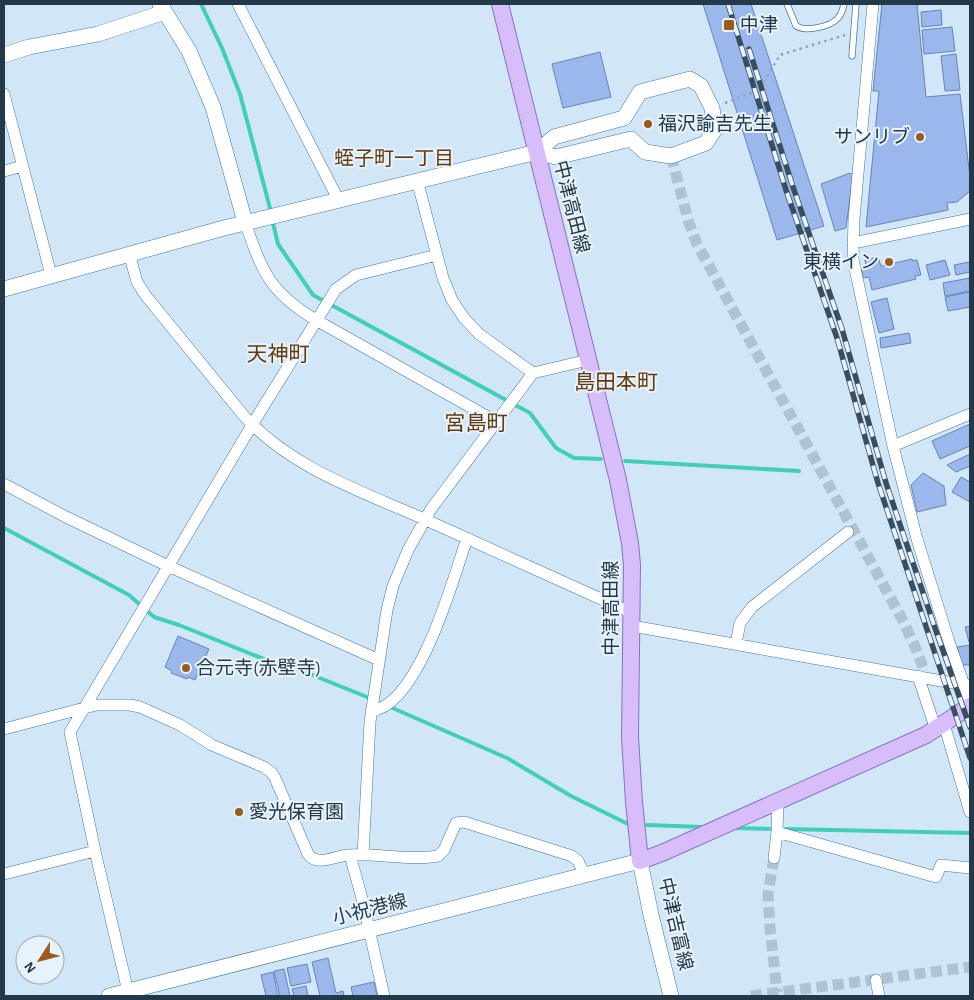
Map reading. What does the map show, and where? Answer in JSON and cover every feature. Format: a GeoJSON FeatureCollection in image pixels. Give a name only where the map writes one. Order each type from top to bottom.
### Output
{"type":"FeatureCollection","features":[{"type":"Feature","properties":{"kind":"main road","name":"中津高田線"},"geometry":{"type":"LineString","coordinates":[[500,4],[626,515],[632,565],[630,745],[640,861]]}},
{"type":"Feature","properties":{"kind":"main road"},"geometry":{"type":"LineString","coordinates":[[4,55],[30,47],[98,34],[162,8],[189,51],[213,107],[245,222]]}},
{"type":"Feature","properties":{"kind":"main road"},"geometry":{"type":"LineString","coordinates":[[4,289],[245,222],[537,152],[556,157],[631,138],[645,152],[671,156],[706,143],[715,129],[712,108],[701,86],[690,79],[640,92],[624,118],[554,137],[537,152]]}},
{"type":"Feature","properties":{"kind":"main road"},"geometry":{"type":"LineString","coordinates":[[640,861],[662,853],[940,727],[970,706]]}},
{"type":"Feature","properties":{"kind":"main road","name":"小祝港線"},"geometry":{"type":"LineString","coordinates":[[109,996],[129,994],[640,861]]}},
{"type":"Feature","properties":{"kind":"main road","name":"中津吉富線"},"geometry":{"type":"LineString","coordinates":[[640,861],[671,996]]}},
{"type":"Feature","properties":{"kind":"street"},"geometry":{"type":"LineString","coordinates":[[238,4],[338,199]]}},
{"type":"Feature","properties":{"kind":"street"},"geometry":{"type":"LineString","coordinates":[[873,4],[853,259],[893,446],[920,548],[949,642],[967,685],[970,702]]}},
{"type":"Feature","properties":{"kind":"street"},"geometry":{"type":"LineString","coordinates":[[4,94],[51,275]]}},
{"type":"Feature","properties":{"kind":"street"},"geometry":{"type":"LineString","coordinates":[[4,171],[23,166]]}},
{"type":"Feature","properties":{"kind":"street"},"geometry":{"type":"LineString","coordinates":[[417,180],[447,289],[464,318],[489,342],[533,373]]}},
{"type":"Feature","properties":{"kind":"street"},"geometry":{"type":"LineString","coordinates":[[853,243],[970,219]]}},
{"type":"Feature","properties":{"kind":"street"},"geometry":{"type":"LineString","coordinates":[[245,222],[256,255],[267,277],[285,298],[316,320],[497,422]]}},
{"type":"Feature","properties":{"kind":"street"},"geometry":{"type":"LineString","coordinates":[[129,253],[137,282],[146,296],[252,425],[281,450],[302,463],[466,538],[632,620],[736,644],[967,685]]}},
{"type":"Feature","properties":{"kind":"street"},"geometry":{"type":"LineString","coordinates":[[129,994],[95,852],[70,732],[252,425],[336,289],[348,280],[364,273],[437,255]]}},
{"type":"Feature","properties":{"kind":"street"},"geometry":{"type":"LineString","coordinates":[[363,855],[367,744],[371,710],[387,610],[393,586],[408,550],[424,519],[533,373],[588,360]]}},
{"type":"Feature","properties":{"kind":"street"},"geometry":{"type":"LineString","coordinates":[[893,446],[970,414]]}},
{"type":"Feature","properties":{"kind":"street"},"geometry":{"type":"LineString","coordinates":[[4,484],[64,516],[168,566],[379,660]]}},
{"type":"Feature","properties":{"kind":"street"},"geometry":{"type":"LineString","coordinates":[[736,644],[738,627],[752,607],[848,532]]}},
{"type":"Feature","properties":{"kind":"street"},"geometry":{"type":"LineString","coordinates":[[371,710],[382,708],[397,695],[423,658],[437,628],[466,538]]}},
{"type":"Feature","properties":{"kind":"street"},"geometry":{"type":"LineString","coordinates":[[918,676],[940,727],[970,812]]}},
{"type":"Feature","properties":{"kind":"street"},"geometry":{"type":"LineString","coordinates":[[4,729],[96,705],[119,704],[140,707],[180,724],[212,745],[264,767],[275,778],[310,858],[318,861],[350,855],[438,856],[444,850],[456,824],[464,822],[572,856],[578,861],[585,875]]}},
{"type":"Feature","properties":{"kind":"street"},"geometry":{"type":"LineString","coordinates":[[774,858],[778,801]]}},
{"type":"Feature","properties":{"kind":"street"},"geometry":{"type":"LineString","coordinates":[[777,832],[936,877],[941,865],[970,868]]}},
{"type":"Feature","properties":{"kind":"street"},"geometry":{"type":"LineString","coordinates":[[4,874],[95,852]]}},
{"type":"Feature","properties":{"kind":"street"},"geometry":{"type":"LineString","coordinates":[[350,855],[370,930],[384,996]]}},
{"type":"Feature","properties":{"kind":"street"},"geometry":{"type":"LineString","coordinates":[[876,980],[879,996]]}},
{"type":"Feature","properties":{"kind":"lane"},"geometry":{"type":"LineString","coordinates":[[787,4],[796,26],[806,29],[837,20],[844,4]]}},
{"type":"Feature","properties":{"kind":"lane"},"geometry":{"type":"LineString","coordinates":[[852,56],[856,4]]}},
{"type":"Feature","properties":{"kind":"path"},"geometry":{"type":"LineString","coordinates":[[712,108],[759,90],[780,55],[845,35]]}},
{"type":"Feature","properties":{"kind":"building"},"geometry":{"type":"Polygon","coordinates":[[[703,4],[751,4],[824,226],[777,240],[703,4]]]}},
{"type":"Feature","properties":{"kind":"building","name":"サンリブ"},"geometry":{"type":"Polygon","coordinates":[[[882,4],[917,4],[926,97],[960,94],[970,191],[957,202],[947,203],[948,210],[866,227],[879,91],[873,91],[882,4]]]}},
{"type":"Feature","properties":{"kind":"building"},"geometry":{"type":"Polygon","coordinates":[[[941,10],[942,25],[922,27],[921,12],[941,10]]]}},
{"type":"Feature","properties":{"kind":"building"},"geometry":{"type":"Polygon","coordinates":[[[952,27],[955,51],[924,54],[922,30],[952,27]]]}},
{"type":"Feature","properties":{"kind":"building"},"geometry":{"type":"Polygon","coordinates":[[[600,52],[611,97],[563,108],[552,64],[600,52]]]}},
{"type":"Feature","properties":{"kind":"building"},"geometry":{"type":"Polygon","coordinates":[[[956,54],[960,90],[945,91],[941,56],[956,54]]]}},
{"type":"Feature","properties":{"kind":"building"},"geometry":{"type":"Polygon","coordinates":[[[850,173],[853,175],[846,228],[835,231],[821,184],[850,173]]]}},
{"type":"Feature","properties":{"kind":"building"},"geometry":{"type":"Polygon","coordinates":[[[878,257],[881,266],[912,259],[913,261],[917,260],[921,275],[915,276],[916,279],[872,290],[869,277],[863,278],[861,267],[866,266],[865,260],[878,257]]]}},
{"type":"Feature","properties":{"kind":"building"},"geometry":{"type":"Polygon","coordinates":[[[945,260],[950,275],[930,280],[926,265],[945,260]]]}},
{"type":"Feature","properties":{"kind":"building"},"geometry":{"type":"Polygon","coordinates":[[[970,262],[970,272],[956,275],[954,265],[970,262]]]}},
{"type":"Feature","properties":{"kind":"building"},"geometry":{"type":"Polygon","coordinates":[[[970,278],[970,291],[945,296],[943,283],[970,278]]]}},
{"type":"Feature","properties":{"kind":"building"},"geometry":{"type":"Polygon","coordinates":[[[970,292],[970,307],[948,311],[945,297],[970,292]]]}},
{"type":"Feature","properties":{"kind":"building"},"geometry":{"type":"Polygon","coordinates":[[[887,298],[894,329],[879,333],[871,302],[887,298]]]}},
{"type":"Feature","properties":{"kind":"building"},"geometry":{"type":"Polygon","coordinates":[[[909,333],[911,343],[881,348],[880,338],[909,333]]]}},
{"type":"Feature","properties":{"kind":"building"},"geometry":{"type":"Polygon","coordinates":[[[970,424],[970,446],[940,459],[932,441],[970,424]]]}},
{"type":"Feature","properties":{"kind":"building"},"geometry":{"type":"Polygon","coordinates":[[[970,454],[970,466],[956,472],[947,465],[970,454]]]}},
{"type":"Feature","properties":{"kind":"building"},"geometry":{"type":"Polygon","coordinates":[[[923,473],[944,486],[946,505],[917,512],[911,485],[923,473]]]}},
{"type":"Feature","properties":{"kind":"building"},"geometry":{"type":"Polygon","coordinates":[[[961,477],[970,482],[970,502],[952,492],[961,477]]]}},
{"type":"Feature","properties":{"kind":"building"},"geometry":{"type":"Polygon","coordinates":[[[970,626],[970,642],[969,642],[965,627],[970,626]]]}},
{"type":"Feature","properties":{"kind":"building"},"geometry":{"type":"Polygon","coordinates":[[[178,636],[209,649],[195,680],[171,673],[172,671],[165,667],[178,636]]]}},
{"type":"Feature","properties":{"kind":"building"},"geometry":{"type":"Polygon","coordinates":[[[970,645],[970,665],[962,665],[957,647],[970,645]]]}},
{"type":"Feature","properties":{"kind":"building"},"geometry":{"type":"Polygon","coordinates":[[[328,958],[336,993],[343,991],[344,996],[320,996],[312,962],[328,958]]]}},
{"type":"Feature","properties":{"kind":"building"},"geometry":{"type":"Polygon","coordinates":[[[307,964],[311,982],[291,986],[287,968],[307,964]]]}},
{"type":"Feature","properties":{"kind":"building"},"geometry":{"type":"Polygon","coordinates":[[[284,969],[290,996],[280,996],[274,971],[284,969]]]}},
{"type":"Feature","properties":{"kind":"building"},"geometry":{"type":"Polygon","coordinates":[[[273,972],[278,996],[266,996],[261,975],[273,972]]]}},
{"type":"Feature","properties":{"kind":"building"},"geometry":{"type":"Polygon","coordinates":[[[374,982],[377,996],[353,996],[351,987],[374,982]]]}},
{"type":"Feature","properties":{"kind":"building"},"geometry":{"type":"Polygon","coordinates":[[[306,986],[308,996],[294,996],[292,989],[306,986]]]}},
{"type":"Feature","properties":{"kind":"waterway"},"geometry":{"type":"LineString","coordinates":[[201,4],[222,48],[240,94],[271,212]]}},
{"type":"Feature","properties":{"kind":"waterway"},"geometry":{"type":"LineString","coordinates":[[272,219],[278,244],[313,295],[530,413],[556,448],[574,458],[601,459]]}},
{"type":"Feature","properties":{"kind":"waterway"},"geometry":{"type":"LineString","coordinates":[[625,461],[799,471]]}},
{"type":"Feature","properties":{"kind":"waterway"},"geometry":{"type":"LineString","coordinates":[[4,528],[129,595],[154,617],[274,663],[290,666],[372,699]]}},
{"type":"Feature","properties":{"kind":"waterway"},"geometry":{"type":"LineString","coordinates":[[388,706],[507,758],[571,796],[630,825]]}},
{"type":"Feature","properties":{"kind":"waterway"},"geometry":{"type":"LineString","coordinates":[[647,825],[703,827]]}},
{"type":"Feature","properties":{"kind":"waterway"},"geometry":{"type":"LineString","coordinates":[[733,828],[776,829]]}},
{"type":"Feature","properties":{"kind":"waterway"},"geometry":{"type":"LineString","coordinates":[[785,829],[970,833]]}},
{"type":"Feature","properties":{"kind":"tunnel"},"geometry":{"type":"LineString","coordinates":[[671,156],[689,223],[697,244],[901,617],[923,667]]}},
{"type":"Feature","properties":{"kind":"tunnel"},"geometry":{"type":"LineString","coordinates":[[774,858],[768,894],[777,992]]}},
{"type":"Feature","properties":{"kind":"tunnel"},"geometry":{"type":"LineString","coordinates":[[751,996],[970,967]]}},
{"type":"Feature","properties":{"kind":"railway"},"geometry":{"type":"LineString","coordinates":[[728,4],[786,190],[837,338],[878,483],[970,758]]}},
{"type":"Feature","properties":{"kind":"railway"},"geometry":{"type":"LineString","coordinates":[[749,49],[793,187],[842,329],[886,483],[970,727]]}},
{"type":"Feature","properties":{"kind":"place","name":"中津"},"geometry":{"type":"Point","coordinates":[729,25]}},
{"type":"Feature","properties":{"kind":"place","name":"福沢諭吉先生"},"geometry":{"type":"Point","coordinates":[648,124]}},
{"type":"Feature","properties":{"kind":"place","name":"サンリブ"},"geometry":{"type":"Point","coordinates":[920,137]}},
{"type":"Feature","properties":{"kind":"place","name":"東横イン"},"geometry":{"type":"Point","coordinates":[889,262]}},
{"type":"Feature","properties":{"kind":"place","name":"合元寺(赤壁寺)"},"geometry":{"type":"Point","coordinates":[186,668]}},
{"type":"Feature","properties":{"kind":"place","name":"愛光保育園"},"geometry":{"type":"Point","coordinates":[239,812]}},
{"type":"Feature","properties":{"kind":"district","name":"蛭子町一丁目"},"geometry":{"type":"Point","coordinates":[394,159]}},
{"type":"Feature","properties":{"kind":"district","name":"天神町"},"geometry":{"type":"Point","coordinates":[278,354]}},
{"type":"Feature","properties":{"kind":"district","name":"島田本町"},"geometry":{"type":"Point","coordinates":[616,382]}},
{"type":"Feature","properties":{"kind":"district","name":"宮島町"},"geometry":{"type":"Point","coordinates":[476,423]}}]}
